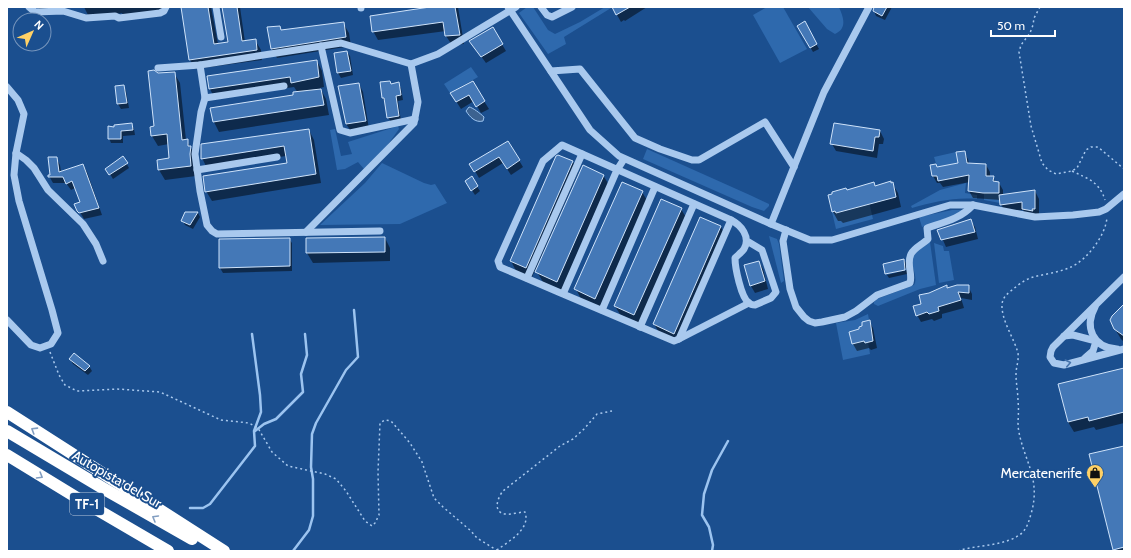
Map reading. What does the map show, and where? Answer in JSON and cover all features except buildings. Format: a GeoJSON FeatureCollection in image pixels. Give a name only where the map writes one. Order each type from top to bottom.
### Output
{"type":"FeatureCollection","features":[{"type":"Feature","properties":{"kind":"highway"},"geometry":{"type":"LineString","coordinates":[[7,412],[224,551]]}},
{"type":"Feature","properties":{"kind":"highway","name":"Autopista del Sur"},"geometry":{"type":"LineString","coordinates":[[7,431],[106,490],[214,551]]}},
{"type":"Feature","properties":{"kind":"highway","name":"TF-1"},"geometry":{"type":"LineString","coordinates":[[7,455],[79,500],[168,551]]}},
{"type":"Feature","properties":{"kind":"street"},"geometry":{"type":"LineString","coordinates":[[29,7],[35,12],[63,11],[86,18],[115,16],[119,18],[160,13],[164,11],[166,7]]}},
{"type":"Feature","properties":{"kind":"street"},"geometry":{"type":"LineString","coordinates":[[216,7],[221,37]]}},
{"type":"Feature","properties":{"kind":"street"},"geometry":{"type":"LineString","coordinates":[[540,7],[547,15],[552,17],[572,7]]}},
{"type":"Feature","properties":{"kind":"street"},"geometry":{"type":"LineString","coordinates":[[771,224],[824,92],[869,7]]}},
{"type":"Feature","properties":{"kind":"street"},"geometry":{"type":"LineString","coordinates":[[158,68],[200,65],[341,43],[411,64],[438,54],[511,8],[551,72],[590,130],[619,156],[810,240],[832,240],[950,205],[973,205],[1035,217],[1091,214],[1107,208],[1124,194]]}},
{"type":"Feature","properties":{"kind":"street"},"geometry":{"type":"LineString","coordinates":[[320,46],[340,130],[350,133],[415,119]]}},
{"type":"Feature","properties":{"kind":"street"},"geometry":{"type":"LineString","coordinates":[[306,232],[414,123],[418,102],[411,64]]}},
{"type":"Feature","properties":{"kind":"street"},"geometry":{"type":"LineString","coordinates":[[200,65],[205,98],[201,112],[195,154],[200,191],[207,225],[212,231],[217,234],[380,231]]}},
{"type":"Feature","properties":{"kind":"street"},"geometry":{"type":"LineString","coordinates":[[551,72],[580,69],[634,138],[660,149],[692,160],[699,160],[765,122],[794,167]]}},
{"type":"Feature","properties":{"kind":"street"},"geometry":{"type":"LineString","coordinates":[[205,98],[284,86]]}},
{"type":"Feature","properties":{"kind":"street"},"geometry":{"type":"LineString","coordinates":[[7,87],[18,100],[24,114],[16,153],[14,174],[19,201],[58,333],[51,344],[40,348],[31,345],[7,320]]}},
{"type":"Feature","properties":{"kind":"street"},"geometry":{"type":"LineString","coordinates":[[747,241],[762,250],[776,292],[771,298],[755,305],[748,303],[743,296],[735,265],[735,258],[744,249],[747,241],[744,230],[738,223],[562,145],[543,160],[498,261],[500,266],[674,341],[748,303]]}},
{"type":"Feature","properties":{"kind":"street"},"geometry":{"type":"LineString","coordinates":[[16,153],[34,168],[48,190],[82,224],[96,244],[103,261]]}},
{"type":"Feature","properties":{"kind":"street"},"geometry":{"type":"LineString","coordinates":[[527,278],[582,154]]}},
{"type":"Feature","properties":{"kind":"street"},"geometry":{"type":"LineString","coordinates":[[197,170],[277,157]]}},
{"type":"Feature","properties":{"kind":"street"},"geometry":{"type":"LineString","coordinates":[[563,294],[617,170],[624,159]]}},
{"type":"Feature","properties":{"kind":"street"},"geometry":{"type":"LineString","coordinates":[[602,310],[655,187]]}},
{"type":"Feature","properties":{"kind":"street"},"geometry":{"type":"LineString","coordinates":[[640,326],[694,204]]}},
{"type":"Feature","properties":{"kind":"street"},"geometry":{"type":"LineString","coordinates":[[786,230],[783,241],[790,288],[796,307],[804,317],[815,323],[845,317],[856,311],[877,295],[910,283],[912,278],[909,261],[911,255],[928,239],[927,228],[959,217],[966,213],[973,205]]}},
{"type":"Feature","properties":{"kind":"street"},"geometry":{"type":"LineString","coordinates":[[678,339],[731,220]]}},
{"type":"Feature","properties":{"kind":"street"},"geometry":{"type":"LineString","coordinates":[[1124,277],[1064,336],[1051,351],[1050,357],[1051,361],[1059,365],[1124,349]]}},
{"type":"Feature","properties":{"kind":"street"},"geometry":{"type":"LineString","coordinates":[[1097,303],[1090,323],[1091,331],[1096,341],[1100,345],[1107,348],[1124,349]]}},
{"type":"Feature","properties":{"kind":"street"},"geometry":{"type":"LineString","coordinates":[[1064,336],[1073,335],[1096,341]]}},
{"type":"Feature","properties":{"kind":"street"},"geometry":{"type":"LineString","coordinates":[[1081,360],[1093,351],[1096,341]]}},
{"type":"Feature","properties":{"kind":"path"},"geometry":{"type":"LineString","coordinates":[[1040,7],[1034,18],[1030,33],[1021,45],[1019,52],[1031,126],[1042,163],[1048,170],[1056,174],[1072,171],[1077,168],[1086,150],[1091,146],[1098,147],[1124,169]]}},
{"type":"Feature","properties":{"kind":"path"},"geometry":{"type":"LineString","coordinates":[[958,551],[1005,541],[1016,537],[1023,531],[1028,523],[1033,507],[1035,486],[1029,462],[1020,439],[1018,424],[1019,404],[1016,374],[1018,354],[1003,314],[1002,304],[1005,295],[1028,279],[1071,267],[1080,261],[1090,251],[1104,230],[1107,208],[1099,186],[1089,178],[1072,171]]}},
{"type":"Feature","properties":{"kind":"path"},"geometry":{"type":"LineString","coordinates":[[48,345],[59,375],[65,385],[77,391],[117,389],[160,392],[221,420],[249,423],[258,428],[272,452],[288,466],[325,474],[336,478],[365,521],[372,526],[379,515],[378,472],[380,423],[385,420],[391,421],[410,443],[422,462],[434,498],[477,538],[498,551],[517,535],[526,524],[527,518],[525,512],[504,514],[498,511],[496,505],[498,497],[503,491],[560,446],[573,439],[597,414],[612,412]]}},
{"type":"Feature","properties":{"kind":"shaded area"},"geometry":{"type":"Polygon","coordinates":[[[527,7],[533,7],[548,30],[555,34],[580,22],[605,7],[611,8],[564,37],[566,44],[548,54],[519,13],[527,7]]]}},
{"type":"Feature","properties":{"kind":"shaded area"},"geometry":{"type":"Polygon","coordinates":[[[767,7],[783,7],[807,49],[780,63],[753,15],[767,7]]]}},
{"type":"Feature","properties":{"kind":"shaded area"},"geometry":{"type":"Polygon","coordinates":[[[808,7],[839,7],[843,22],[842,29],[835,34],[827,29],[808,7]]]}},
{"type":"Feature","properties":{"kind":"shaded area"},"geometry":{"type":"Polygon","coordinates":[[[471,67],[478,77],[450,93],[444,84],[471,67]]]}},
{"type":"Feature","properties":{"kind":"shaded area"},"geometry":{"type":"Polygon","coordinates":[[[469,107],[484,117],[483,121],[475,120],[471,117],[466,111],[469,107]]]}},
{"type":"Feature","properties":{"kind":"shaded area"},"geometry":{"type":"Polygon","coordinates":[[[398,126],[399,129],[384,150],[364,169],[358,162],[345,169],[337,170],[330,130],[335,129],[341,156],[352,154],[348,142],[398,126]]]}},
{"type":"Feature","properties":{"kind":"shaded area"},"geometry":{"type":"Polygon","coordinates":[[[647,149],[752,196],[769,204],[769,206],[764,211],[752,207],[643,159],[647,149]]]}},
{"type":"Feature","properties":{"kind":"shaded area"},"geometry":{"type":"Polygon","coordinates":[[[956,152],[958,163],[937,167],[934,157],[956,152]]]}},
{"type":"Feature","properties":{"kind":"shaded area"},"geometry":{"type":"Polygon","coordinates":[[[382,163],[424,183],[431,185],[435,184],[447,203],[400,224],[320,225],[365,183],[382,163]]]}},
{"type":"Feature","properties":{"kind":"shaded area"},"geometry":{"type":"Polygon","coordinates":[[[966,183],[965,193],[977,195],[977,199],[952,199],[912,208],[911,206],[940,190],[966,183]]]}},
{"type":"Feature","properties":{"kind":"shaded area"},"geometry":{"type":"Polygon","coordinates":[[[984,193],[999,193],[1000,203],[984,200],[984,193]]]}},
{"type":"Feature","properties":{"kind":"shaded area"},"geometry":{"type":"Polygon","coordinates":[[[869,202],[873,219],[836,229],[832,212],[869,202]]]}},
{"type":"Feature","properties":{"kind":"shaded area"},"geometry":{"type":"Polygon","coordinates":[[[952,210],[963,210],[955,216],[922,227],[919,217],[952,210]]]}},
{"type":"Feature","properties":{"kind":"shaded area"},"geometry":{"type":"Polygon","coordinates":[[[769,236],[777,239],[779,244],[784,281],[781,283],[769,236]]]}},
{"type":"Feature","properties":{"kind":"shaded area"},"geometry":{"type":"Polygon","coordinates":[[[930,242],[936,285],[920,289],[878,306],[874,304],[877,299],[914,285],[915,278],[912,263],[913,256],[930,242]]]}},
{"type":"Feature","properties":{"kind":"shaded area"},"geometry":{"type":"Polygon","coordinates":[[[934,243],[943,246],[944,251],[949,251],[954,280],[939,283],[934,243]]]}},
{"type":"Feature","properties":{"kind":"shaded area"},"geometry":{"type":"Polygon","coordinates":[[[868,314],[869,320],[862,322],[862,326],[859,327],[859,329],[849,332],[852,344],[864,341],[868,342],[870,354],[843,360],[836,323],[855,320],[868,314]]]}},
{"type":"Feature","properties":{"kind":"waterway"},"geometry":{"type":"LineString","coordinates":[[293,551],[309,530],[313,516],[313,479],[311,467],[312,434],[316,423],[346,370],[358,357],[354,310]]}},
{"type":"Feature","properties":{"kind":"waterway"},"geometry":{"type":"LineString","coordinates":[[190,508],[203,508],[210,504],[255,446],[254,431],[261,412],[252,334]]}},
{"type":"Feature","properties":{"kind":"waterway"},"geometry":{"type":"LineString","coordinates":[[255,431],[264,424],[276,419],[303,392],[301,374],[307,355],[305,334]]}},
{"type":"Feature","properties":{"kind":"waterway"},"geometry":{"type":"LineString","coordinates":[[712,551],[713,545],[709,527],[702,515],[704,494],[712,470],[728,441]]}},
{"type":"Feature","properties":{"kind":"place","name":"Mercatenerife"},"geometry":{"type":"Point","coordinates":[1095,488]}}]}
